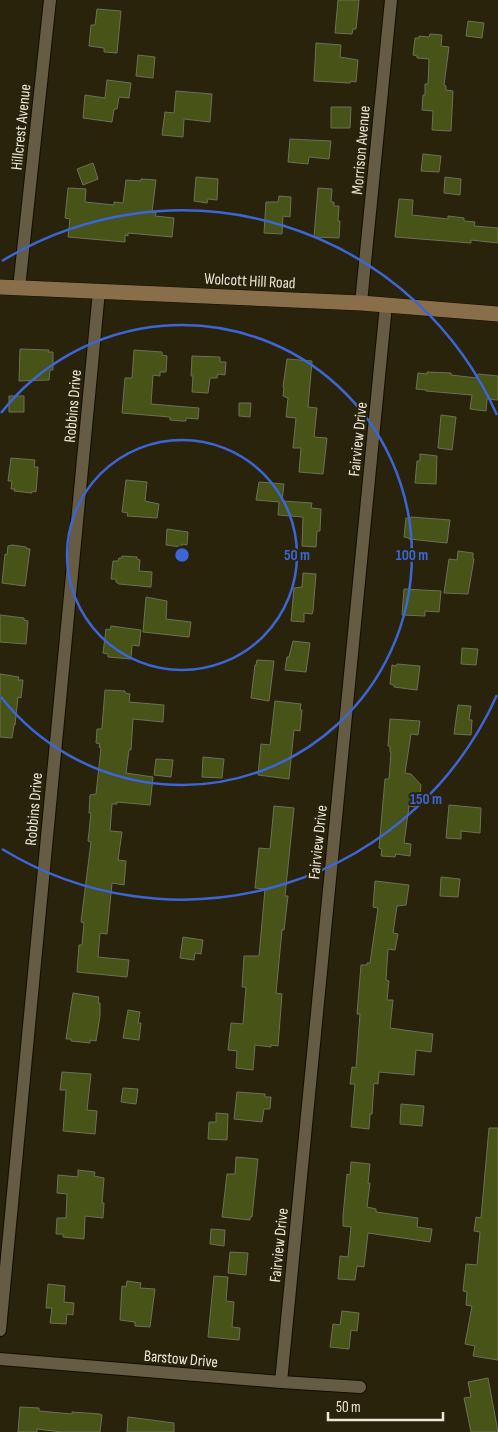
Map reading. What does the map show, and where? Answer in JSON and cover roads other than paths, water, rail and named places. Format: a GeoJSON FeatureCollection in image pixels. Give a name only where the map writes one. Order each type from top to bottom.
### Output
{"type":"FeatureCollection","features":[{"type":"Feature","properties":{"kind":"street","name":"Hillcrest Avenue"},"geometry":{"type":"LineString","coordinates":[[19,288],[50,0]]}},
{"type":"Feature","properties":{"kind":"street","name":"Morrison Avenue"},"geometry":{"type":"LineString","coordinates":[[362,303],[391,0]]}},
{"type":"Feature","properties":{"kind":"street","name":"Wolcott Hill Road"},"geometry":{"type":"LineString","coordinates":[[0,287],[362,303],[498,314]]}},
{"type":"Feature","properties":{"kind":"street","name":"Robbins Drive"},"geometry":{"type":"LineString","coordinates":[[0,1330],[99,291]]}},
{"type":"Feature","properties":{"kind":"street","name":"Fairview Drive"},"geometry":{"type":"LineString","coordinates":[[281,1382],[386,305]]}},
{"type":"Feature","properties":{"kind":"street","name":"Barstow Drive"},"geometry":{"type":"LineString","coordinates":[[0,1359],[360,1387]]}}]}
